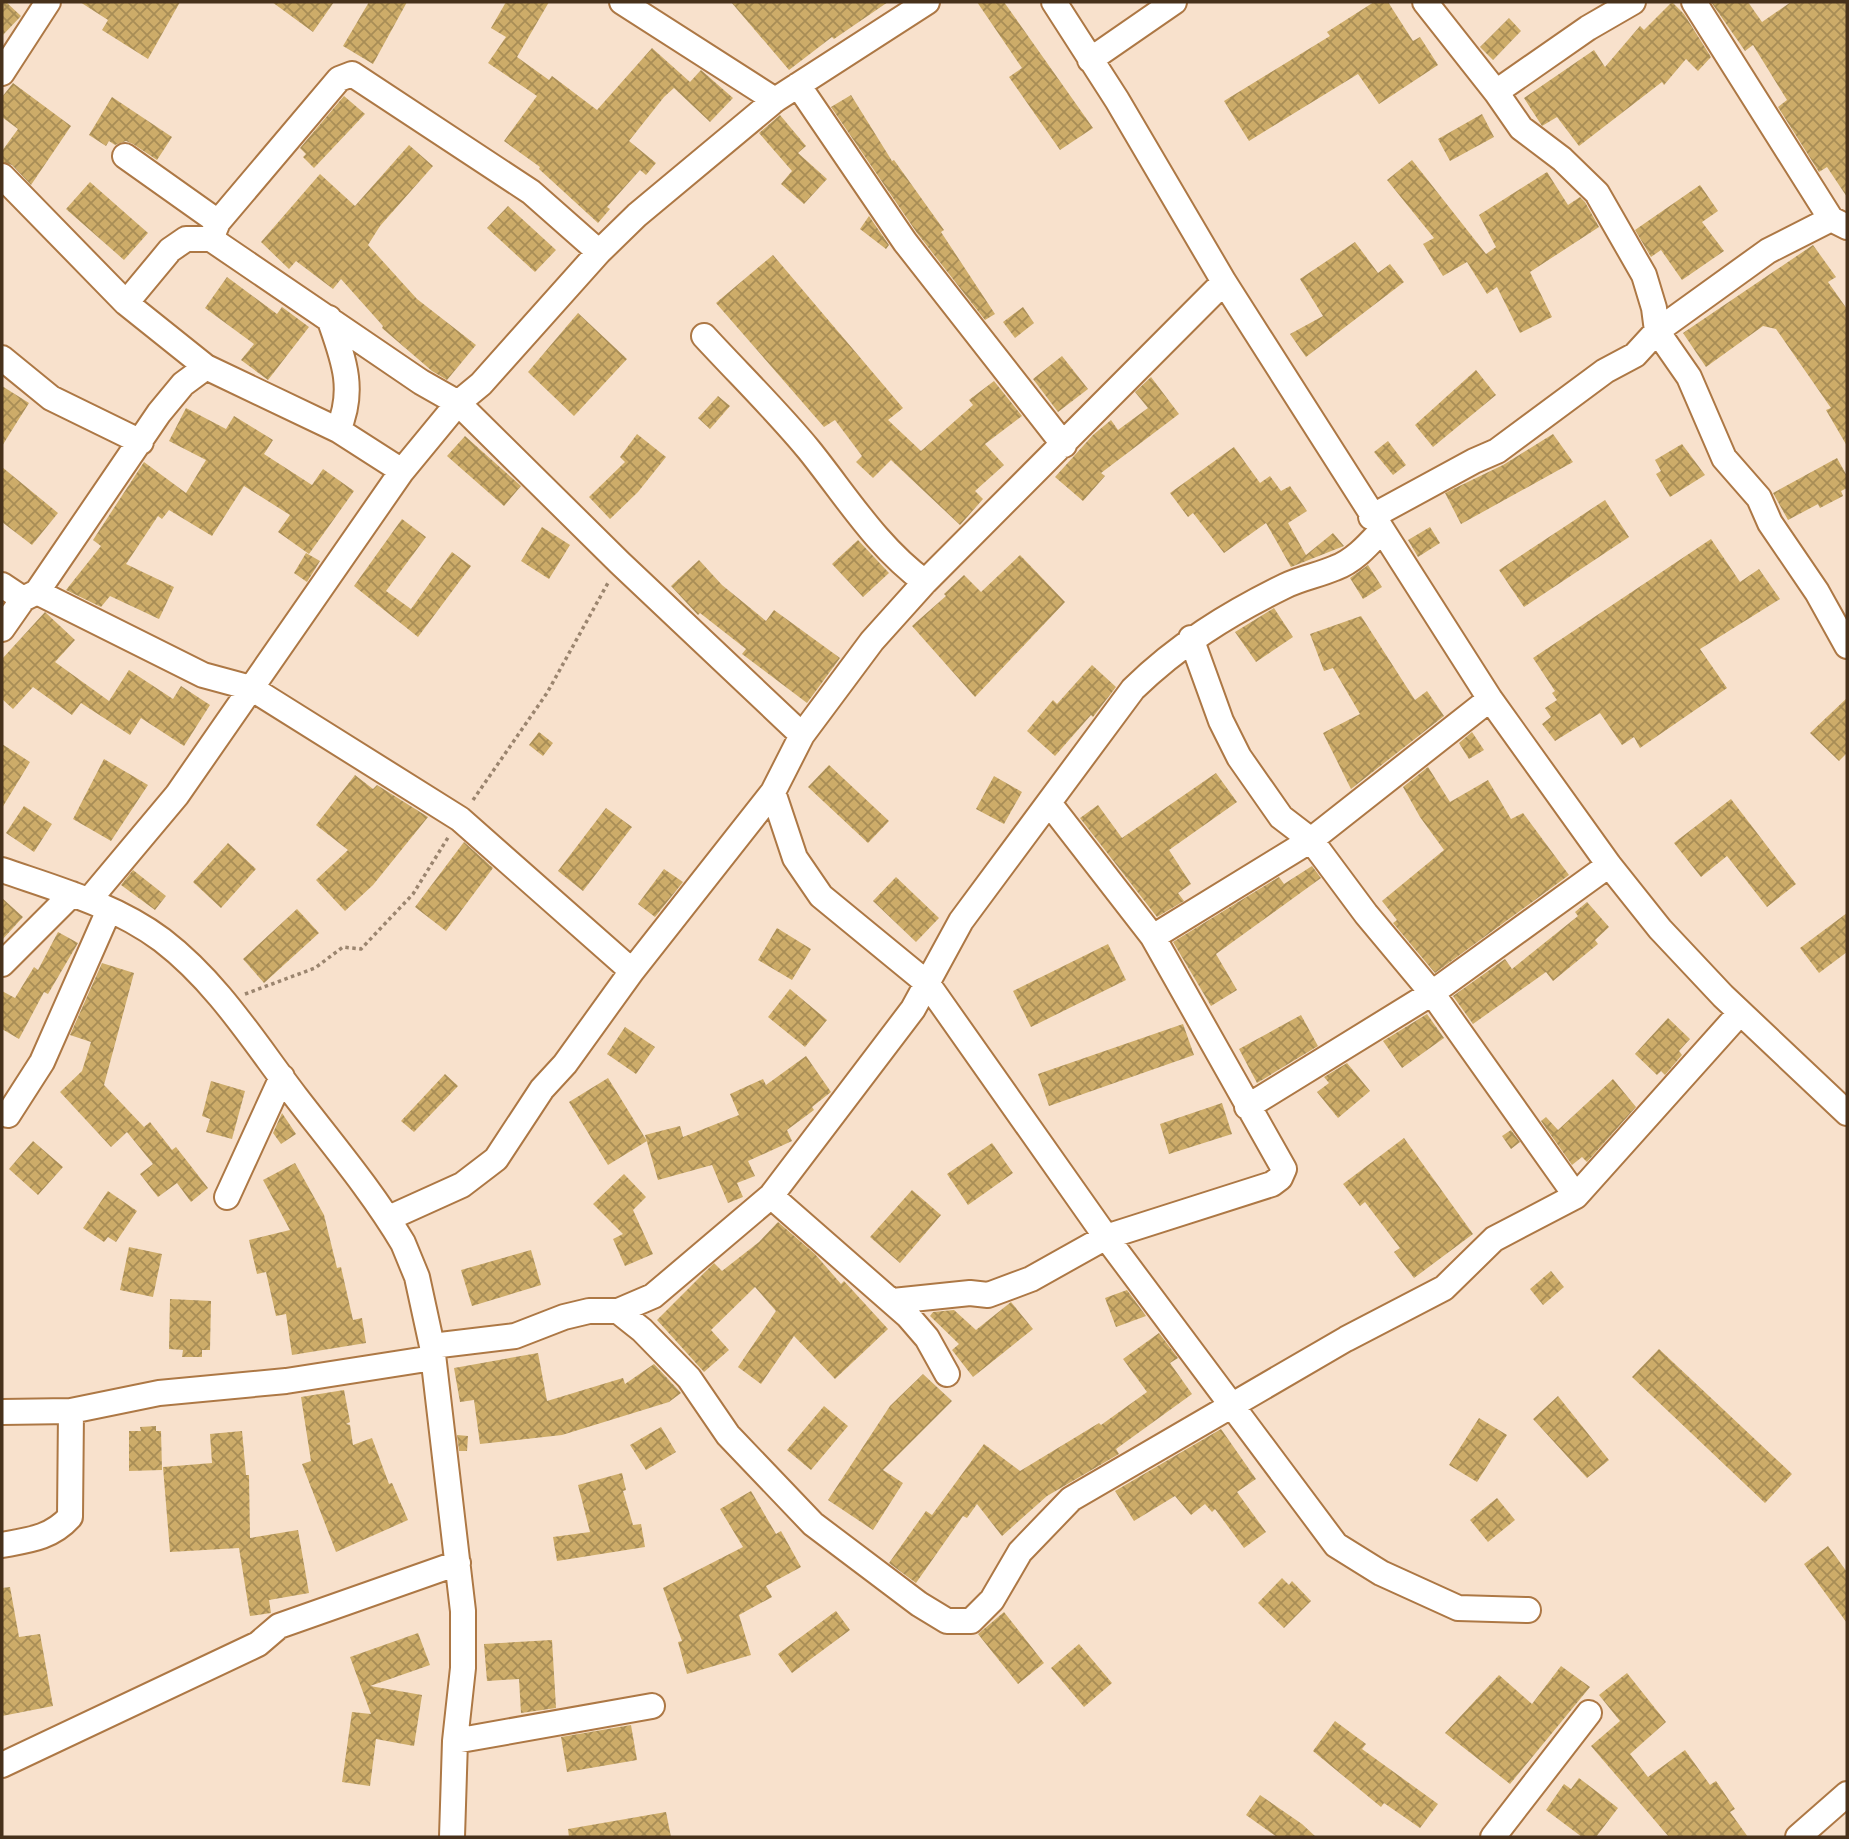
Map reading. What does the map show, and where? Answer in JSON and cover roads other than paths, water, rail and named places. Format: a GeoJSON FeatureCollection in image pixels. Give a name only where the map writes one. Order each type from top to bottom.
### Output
{"type":"FeatureCollection","features":[{"type":"Feature","properties":{"kind":"street"},"geometry":{"type":"LineString","coordinates":[[2,73],[48,2]]}},
{"type":"Feature","properties":{"kind":"street"},"geometry":{"type":"LineString","coordinates":[[622,2],[775,100]]}},
{"type":"Feature","properties":{"kind":"street"},"geometry":{"type":"LineString","coordinates":[[2,964],[90,901],[177,795],[402,471],[458,403],[481,384],[599,252],[637,215],[775,100],[927,2]]}},
{"type":"Feature","properties":{"kind":"street"},"geometry":{"type":"LineString","coordinates":[[1054,2],[1117,100],[1224,282],[1490,699],[1609,865],[1660,929],[1740,1013],[1847,1114]]}},
{"type":"Feature","properties":{"kind":"street"},"geometry":{"type":"LineString","coordinates":[[1090,60],[1174,2]]}},
{"type":"Feature","properties":{"kind":"street"},"geometry":{"type":"LineString","coordinates":[[1425,2],[1521,128],[1562,159],[1597,193],[1643,275],[1654,308],[1657,331],[1689,377],[1724,458],[1759,498],[1770,523],[1811,581],[1847,646]]}},
{"type":"Feature","properties":{"kind":"street"},"geometry":{"type":"LineString","coordinates":[[1496,92],[1588,28],[1633,2]]}},
{"type":"Feature","properties":{"kind":"street"},"geometry":{"type":"LineString","coordinates":[[2,1412],[71,1411],[159,1393],[286,1381],[515,1336],[564,1317],[589,1311],[618,1311],[653,1296],[771,1196],[913,1009],[961,921],[1133,689],[1165,657],[1191,638],[1287,585],[1337,568],[1362,551],[1376,524],[1474,461],[1497,451],[1605,371],[1635,355],[1657,331],[1768,251],[1839,223],[1694,2]]}},
{"type":"Feature","properties":{"kind":"street"},"geometry":{"type":"LineString","coordinates":[[126,303],[170,250],[186,239],[214,231],[339,79],[352,74],[531,192],[599,252]]}},
{"type":"Feature","properties":{"kind":"street"},"geometry":{"type":"LineString","coordinates":[[798,85],[905,242],[1064,445]]}},
{"type":"Feature","properties":{"kind":"street"},"geometry":{"type":"LineString","coordinates":[[125,156],[214,231],[329,318],[421,382],[458,403],[620,563],[802,734]]}},
{"type":"Feature","properties":{"kind":"street"},"geometry":{"type":"LineString","coordinates":[[2,176],[126,303],[206,367],[338,430],[402,471]]}},
{"type":"Feature","properties":{"kind":"street"},"geometry":{"type":"LineString","coordinates":[[389,1218],[463,1185],[496,1159],[542,1089],[565,1064],[632,971],[773,792],[802,734],[872,641],[925,582],[1224,282]]}},
{"type":"Feature","properties":{"kind":"street"},"geometry":{"type":"LineString","coordinates":[[329,318],[342,355],[348,384],[347,409],[338,430]]}},
{"type":"Feature","properties":{"kind":"street"},"geometry":{"type":"LineString","coordinates":[[704,337],[807,447],[866,526],[909,570],[925,582]]}},
{"type":"Feature","properties":{"kind":"street"},"geometry":{"type":"LineString","coordinates":[[2,358],[51,398],[141,442]]}},
{"type":"Feature","properties":{"kind":"street"},"geometry":{"type":"LineString","coordinates":[[2,629],[30,595],[159,413],[183,384],[206,367]]}},
{"type":"Feature","properties":{"kind":"street"},"geometry":{"type":"LineString","coordinates":[[2,585],[30,595],[203,675],[251,688],[460,819],[632,971]]}},
{"type":"Feature","properties":{"kind":"street"},"geometry":{"type":"LineString","coordinates":[[1191,638],[1221,721],[1240,757],[1281,817],[1311,840],[1432,993],[1576,1196]]}},
{"type":"Feature","properties":{"kind":"street"},"geometry":{"type":"LineString","coordinates":[[1153,937],[1311,840],[1490,699]]}},
{"type":"Feature","properties":{"kind":"street"},"geometry":{"type":"LineString","coordinates":[[773,792],[795,858],[821,895],[927,983],[1106,1237],[1336,1545],[1381,1573],[1458,1608],[1528,1610]]}},
{"type":"Feature","properties":{"kind":"street"},"geometry":{"type":"LineString","coordinates":[[893,1301],[970,1293],[988,1295],[1031,1279],[1106,1237],[1272,1184],[1280,1178],[1284,1169],[1153,937],[1049,803]]}},
{"type":"Feature","properties":{"kind":"street"},"geometry":{"type":"LineString","coordinates":[[1247,1107],[1432,993],[1609,865]]}},
{"type":"Feature","properties":{"kind":"street"},"geometry":{"type":"LineString","coordinates":[[2,870],[90,901],[162,941],[227,1001],[389,1218],[403,1243],[417,1277],[433,1352],[463,1611],[463,1668],[455,1741],[452,1837]]}},
{"type":"Feature","properties":{"kind":"street"},"geometry":{"type":"LineString","coordinates":[[8,1115],[42,1062],[90,901]]}},
{"type":"Feature","properties":{"kind":"street"},"geometry":{"type":"LineString","coordinates":[[618,1311],[642,1330],[689,1378],[728,1435],[813,1524],[919,1604],[947,1621],[971,1621],[992,1600],[1020,1552],[1071,1499],[1231,1404],[1444,1288],[1494,1239],[1576,1196],[1740,1013]]}},
{"type":"Feature","properties":{"kind":"street"},"geometry":{"type":"LineString","coordinates":[[227,1197],[282,1077]]}},
{"type":"Feature","properties":{"kind":"street"},"geometry":{"type":"LineString","coordinates":[[771,1196],[893,1301],[928,1338],[947,1374]]}},
{"type":"Feature","properties":{"kind":"street"},"geometry":{"type":"LineString","coordinates":[[2,1545],[43,1538],[60,1528],[71,1517],[71,1411]]}},
{"type":"Feature","properties":{"kind":"street"},"geometry":{"type":"LineString","coordinates":[[2,1765],[258,1644],[279,1626],[458,1563]]}},
{"type":"Feature","properties":{"kind":"street"},"geometry":{"type":"LineString","coordinates":[[455,1741],[652,1706]]}},
{"type":"Feature","properties":{"kind":"street"},"geometry":{"type":"LineString","coordinates":[[1493,1837],[1589,1713]]}},
{"type":"Feature","properties":{"kind":"street"},"geometry":{"type":"LineString","coordinates":[[1798,1837],[1847,1794]]}}]}
